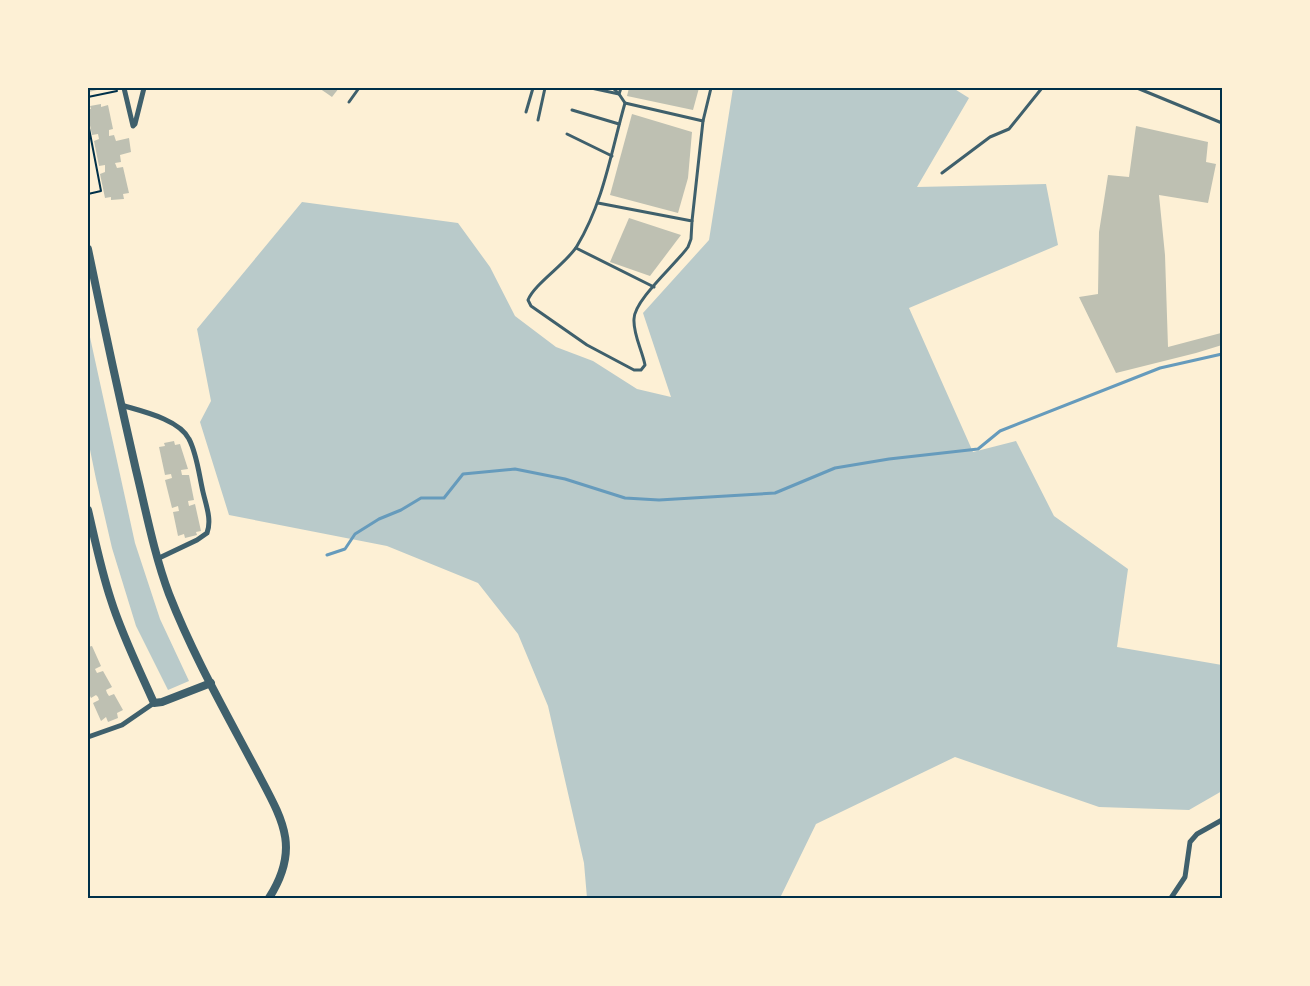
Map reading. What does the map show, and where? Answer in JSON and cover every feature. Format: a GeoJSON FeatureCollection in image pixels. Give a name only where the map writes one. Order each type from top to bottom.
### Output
{"type":"FeatureCollection","features":[{"type":"Feature","properties":{"kind":"street"},"geometry":{"type":"LineString","coordinates":[[124,89],[132,124],[134,125],[144,88]]}},
{"type":"Feature","properties":{"kind":"street"},"geometry":{"type":"LineString","coordinates":[[88,249],[121,405],[157,559],[186,633],[274,802],[284,828],[286,855],[280,882],[269,898]]}},
{"type":"Feature","properties":{"kind":"street"},"geometry":{"type":"LineString","coordinates":[[121,405],[160,418],[185,433],[192,445],[197,464],[209,520],[207,533],[197,540],[157,559]]}},
{"type":"Feature","properties":{"kind":"street"},"geometry":{"type":"LineString","coordinates":[[88,510],[111,601],[123,634],[154,703]]}},
{"type":"Feature","properties":{"kind":"street"},"geometry":{"type":"LineString","coordinates":[[88,737],[122,725],[154,703],[162,702],[211,683]]}},
{"type":"Feature","properties":{"kind":"street"},"geometry":{"type":"LineString","coordinates":[[1171,898],[1185,877],[1190,842],[1197,834],[1222,820]]}},
{"type":"Feature","properties":{"kind":"lane"},"geometry":{"type":"LineString","coordinates":[[349,102],[359,88]]}},
{"type":"Feature","properties":{"kind":"lane"},"geometry":{"type":"LineString","coordinates":[[526,112],[533,88]]}},
{"type":"Feature","properties":{"kind":"lane"},"geometry":{"type":"LineString","coordinates":[[538,120],[546,88]]}},
{"type":"Feature","properties":{"kind":"lane"},"geometry":{"type":"LineString","coordinates":[[591,88],[619,94]]}},
{"type":"Feature","properties":{"kind":"lane"},"geometry":{"type":"LineString","coordinates":[[613,88],[625,103],[703,121]]}},
{"type":"Feature","properties":{"kind":"lane"},"geometry":{"type":"LineString","coordinates":[[619,94],[621,88]]}},
{"type":"Feature","properties":{"kind":"lane"},"geometry":{"type":"LineString","coordinates":[[625,103],[605,184],[598,203],[576,248],[534,290],[529,297],[529,303],[587,345],[634,370],[641,370],[645,365],[634,325],[634,317],[637,308],[688,247],[691,239],[703,121],[711,88]]}},
{"type":"Feature","properties":{"kind":"lane"},"geometry":{"type":"LineString","coordinates":[[942,173],[990,137],[1009,129],[1042,88]]}},
{"type":"Feature","properties":{"kind":"lane"},"geometry":{"type":"LineString","coordinates":[[1136,88],[1222,123]]}},
{"type":"Feature","properties":{"kind":"lane"},"geometry":{"type":"LineString","coordinates":[[572,110],[619,124]]}},
{"type":"Feature","properties":{"kind":"lane"},"geometry":{"type":"LineString","coordinates":[[567,134],[612,156]]}},
{"type":"Feature","properties":{"kind":"lane"},"geometry":{"type":"LineString","coordinates":[[598,203],[692,221]]}},
{"type":"Feature","properties":{"kind":"lane"},"geometry":{"type":"LineString","coordinates":[[576,248],[654,286]]}},
{"type":"Feature","properties":{"kind":"path"},"geometry":{"type":"LineString","coordinates":[[88,97],[124,89]]}},
{"type":"Feature","properties":{"kind":"path"},"geometry":{"type":"LineString","coordinates":[[88,123],[101,191],[88,194]]}},
{"type":"Feature","properties":{"kind":"path"},"geometry":{"type":"LineString","coordinates":[[88,145],[92,144]]}},
{"type":"Feature","properties":{"kind":"shaded area"},"geometry":{"type":"Polygon","coordinates":[[[733,88],[953,88],[969,98],[917,187],[1046,184],[1058,245],[909,308],[973,452],[1016,441],[1054,516],[1128,569],[1117,647],[1222,665],[1222,791],[1189,810],[1099,807],[955,757],[816,824],[780,898],[587,898],[584,863],[548,706],[518,634],[478,583],[387,546],[229,515],[200,422],[211,401],[197,329],[302,202],[458,223],[490,267],[515,316],[556,347],[593,361],[637,389],[671,397],[643,313],[709,240],[733,88]]]}},
{"type":"Feature","properties":{"kind":"shaded area"},"geometry":{"type":"Polygon","coordinates":[[[88,328],[135,543],[160,619],[189,681],[168,690],[136,626],[112,548],[96,479],[88,440],[88,328]]]}},
{"type":"Feature","properties":{"kind":"building"},"geometry":{"type":"Polygon","coordinates":[[[89,88],[105,88],[89,92],[89,88]]]}},
{"type":"Feature","properties":{"kind":"building"},"geometry":{"type":"Polygon","coordinates":[[[319,88],[339,88],[332,97],[319,88]]]}},
{"type":"Feature","properties":{"kind":"building"},"geometry":{"type":"Polygon","coordinates":[[[629,88],[699,88],[693,110],[627,96],[629,88]]]}},
{"type":"Feature","properties":{"kind":"building"},"geometry":{"type":"Polygon","coordinates":[[[101,104],[101,107],[108,105],[113,129],[109,130],[109,136],[114,135],[116,141],[129,138],[131,152],[120,155],[121,162],[115,163],[117,168],[123,167],[129,193],[123,194],[124,199],[111,200],[111,197],[105,198],[100,174],[105,172],[105,165],[99,166],[94,141],[99,139],[98,134],[92,135],[88,116],[88,109],[91,109],[90,106],[101,104]]]}},
{"type":"Feature","properties":{"kind":"building"},"geometry":{"type":"Polygon","coordinates":[[[632,114],[692,132],[688,178],[678,213],[610,195],[632,114]]]}},
{"type":"Feature","properties":{"kind":"building"},"geometry":{"type":"Polygon","coordinates":[[[1136,126],[1208,142],[1206,162],[1216,164],[1208,203],[1159,195],[1165,255],[1168,347],[1221,333],[1222,345],[1116,373],[1079,297],[1098,294],[1099,232],[1108,175],[1129,177],[1136,126]]]}},
{"type":"Feature","properties":{"kind":"building"},"geometry":{"type":"Polygon","coordinates":[[[629,218],[681,235],[650,276],[610,262],[629,218]]]}},
{"type":"Feature","properties":{"kind":"building"},"geometry":{"type":"Polygon","coordinates":[[[174,441],[175,445],[180,444],[188,469],[181,470],[182,475],[189,475],[194,500],[188,501],[189,506],[195,504],[201,531],[196,532],[197,535],[185,538],[184,534],[178,536],[173,512],[179,511],[178,506],[172,508],[165,480],[172,478],[171,474],[165,475],[159,447],[165,446],[164,443],[174,441]]]}},
{"type":"Feature","properties":{"kind":"building"},"geometry":{"type":"Polygon","coordinates":[[[92,646],[101,666],[95,669],[97,673],[103,671],[112,687],[106,690],[107,693],[109,696],[114,694],[123,710],[117,713],[118,718],[108,722],[106,717],[101,721],[93,703],[99,700],[98,697],[96,695],[91,698],[88,692],[88,647],[92,646]]]}},
{"type":"Feature","properties":{"kind":"waterway"},"geometry":{"type":"LineString","coordinates":[[327,555],[345,549],[355,534],[379,519],[401,510],[421,498],[444,498],[463,474],[515,469],[565,479],[625,498],[659,500],[775,493],[835,468],[889,459],[978,449],[1000,431],[1160,368],[1222,354]]}}]}
